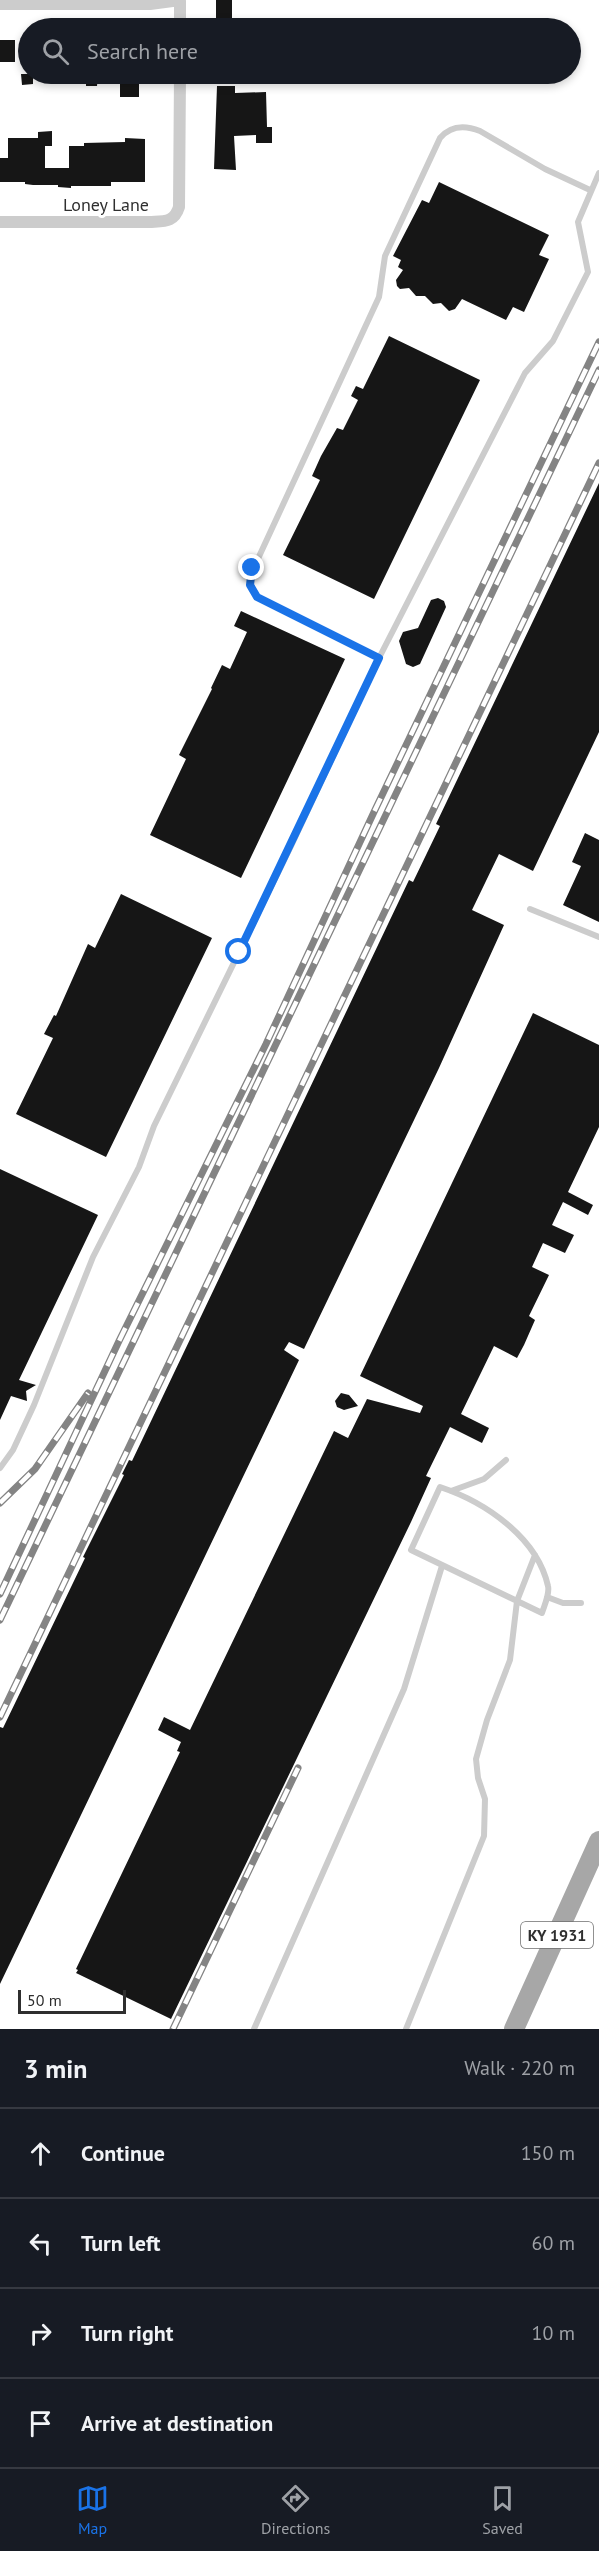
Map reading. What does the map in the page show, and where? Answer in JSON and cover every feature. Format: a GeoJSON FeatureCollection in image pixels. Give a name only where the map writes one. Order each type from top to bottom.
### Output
{"type":"FeatureCollection","features":[{"type":"Feature","properties":{"kind":"main road","name":"KY 1931"},"geometry":{"type":"LineString","coordinates":[[514,2029],[599,1841]]}},
{"type":"Feature","properties":{"kind":"street"},"geometry":{"type":"LineString","coordinates":[[0,4],[150,4],[180,0],[180,18]]}},
{"type":"Feature","properties":{"kind":"street","name":"Loney Lane"},"geometry":{"type":"LineString","coordinates":[[0,222],[149,222],[171,220],[175,217],[180,207],[180,84]]}},
{"type":"Feature","properties":{"kind":"lane"},"geometry":{"type":"LineString","coordinates":[[379,658],[257,597],[250,585],[252,568],[379,297],[385,255],[440,138],[446,132],[461,126],[480,130],[545,169],[590,190]]}},
{"type":"Feature","properties":{"kind":"lane"},"geometry":{"type":"LineString","coordinates":[[0,1468],[13,1450],[34,1405],[93,1257],[139,1167],[154,1126],[292,844],[379,658],[525,373],[553,341],[588,272],[578,222],[590,190],[599,174]]}},
{"type":"Feature","properties":{"kind":"lane"},"geometry":{"type":"LineString","coordinates":[[530,909],[599,937]]}},
{"type":"Feature","properties":{"kind":"lane"},"geometry":{"type":"LineString","coordinates":[[451,1491],[484,1479],[506,1460]]}},
{"type":"Feature","properties":{"kind":"lane"},"geometry":{"type":"LineString","coordinates":[[440,1487],[471,1500],[507,1524],[535,1556],[549,1589],[542,1613],[411,1550],[440,1487]]}},
{"type":"Feature","properties":{"kind":"lane"},"geometry":{"type":"LineString","coordinates":[[406,2029],[484,1836],[485,1799],[478,1778],[476,1759],[510,1660],[516,1601],[535,1556]]}},
{"type":"Feature","properties":{"kind":"lane"},"geometry":{"type":"LineString","coordinates":[[254,2029],[404,1689],[442,1566]]}},
{"type":"Feature","properties":{"kind":"lane"},"geometry":{"type":"LineString","coordinates":[[547,1597],[563,1603],[581,1603]]}},
{"type":"Feature","properties":{"kind":"building"},"geometry":{"type":"Polygon","coordinates":[[[216,0],[232,0],[232,18],[216,18],[216,0]]]}},
{"type":"Feature","properties":{"kind":"building"},"geometry":{"type":"Polygon","coordinates":[[[0,40],[15,40],[15,62],[0,62],[0,40]]]}},
{"type":"Feature","properties":{"kind":"building"},"geometry":{"type":"Polygon","coordinates":[[[120,84],[139,84],[139,97],[120,97],[120,84]]]}},
{"type":"Feature","properties":{"kind":"building"},"geometry":{"type":"Polygon","coordinates":[[[217,86],[235,86],[235,93],[266,92],[267,127],[272,127],[272,143],[256,143],[256,135],[234,136],[236,170],[214,169],[217,86]]]}},
{"type":"Feature","properties":{"kind":"building"},"geometry":{"type":"Polygon","coordinates":[[[52,131],[52,146],[45,146],[45,168],[69,168],[69,146],[84,146],[84,143],[125,142],[125,138],[145,139],[145,182],[111,182],[111,186],[71,186],[71,188],[58,187],[58,185],[25,184],[25,182],[0,182],[0,158],[8,158],[8,138],[38,138],[38,132],[52,131]]]}},
{"type":"Feature","properties":{"kind":"building"},"geometry":{"type":"Polygon","coordinates":[[[439,182],[549,235],[539,255],[549,259],[524,312],[513,307],[506,320],[462,299],[455,309],[449,311],[441,303],[433,304],[425,296],[416,296],[409,288],[400,289],[397,286],[396,280],[403,270],[398,267],[401,260],[393,256],[422,200],[429,203],[439,182]]]}},
{"type":"Feature","properties":{"kind":"building"},"geometry":{"type":"Polygon","coordinates":[[[389,336],[480,380],[374,599],[283,555],[320,480],[312,476],[321,456],[337,428],[343,430],[358,400],[351,396],[356,386],[363,389],[389,336]]]}},
{"type":"Feature","properties":{"kind":"building"},"geometry":{"type":"Polygon","coordinates":[[[599,483],[599,732],[533,871],[499,854],[472,910],[504,925],[439,1068],[304,1349],[289,1342],[284,1350],[299,1360],[0,1984],[0,1727],[3,1728],[46,1639],[85,1558],[83,1557],[124,1475],[122,1474],[129,1460],[132,1461],[409,880],[413,882],[440,826],[436,824],[599,483]]]}},
{"type":"Feature","properties":{"kind":"building"},"geometry":{"type":"Polygon","coordinates":[[[438,598],[444,601],[446,607],[420,664],[413,667],[406,664],[399,641],[403,632],[418,628],[431,600],[438,598]]]}},
{"type":"Feature","properties":{"kind":"building"},"geometry":{"type":"Polygon","coordinates":[[[241,611],[345,659],[241,878],[150,835],[186,759],[179,755],[211,688],[222,665],[230,669],[247,632],[234,626],[241,611]]]}},
{"type":"Feature","properties":{"kind":"building"},"geometry":{"type":"Polygon","coordinates":[[[585,833],[599,840],[599,922],[563,905],[581,866],[572,862],[585,833]]]}},
{"type":"Feature","properties":{"kind":"building"},"geometry":{"type":"Polygon","coordinates":[[[121,894],[212,938],[106,1157],[16,1114],[53,1038],[44,1034],[54,1015],[56,1016],[88,944],[95,948],[121,894]]]}},
{"type":"Feature","properties":{"kind":"building"},"geometry":{"type":"Polygon","coordinates":[[[533,1013],[599,1045],[599,1127],[568,1192],[593,1205],[588,1215],[563,1202],[552,1225],[574,1235],[565,1253],[543,1243],[532,1267],[549,1275],[529,1316],[535,1320],[524,1345],[517,1358],[494,1346],[461,1414],[489,1428],[482,1443],[450,1427],[426,1476],[431,1478],[411,1522],[171,2019],[76,1973],[180,1752],[177,1751],[181,1742],[158,1730],[164,1717],[190,1730],[334,1431],[348,1438],[367,1399],[420,1413],[423,1406],[360,1376],[533,1013]]]}},
{"type":"Feature","properties":{"kind":"building"},"geometry":{"type":"Polygon","coordinates":[[[0,1169],[98,1215],[19,1380],[36,1385],[26,1391],[27,1401],[11,1396],[0,1420],[0,1169]]]}},
{"type":"Feature","properties":{"kind":"building"},"geometry":{"type":"Polygon","coordinates":[[[341,1393],[349,1395],[358,1406],[344,1410],[337,1407],[335,1401],[341,1393]]]}},
{"type":"Feature","properties":{"kind":"railway"},"geometry":{"type":"LineString","coordinates":[[0,1594],[119,1341],[266,1044],[374,812],[599,342]]}},
{"type":"Feature","properties":{"kind":"railway"},"geometry":{"type":"LineString","coordinates":[[0,1620],[599,370]]}},
{"type":"Feature","properties":{"kind":"railway"},"geometry":{"type":"LineString","coordinates":[[0,1717],[599,463]]}},
{"type":"Feature","properties":{"kind":"railway"},"geometry":{"type":"LineString","coordinates":[[0,1503],[35,1469],[88,1393]]}},
{"type":"Feature","properties":{"kind":"railway"},"geometry":{"type":"LineString","coordinates":[[173,2029],[298,1768]]}},
{"type":"Feature","properties":{"kind":"route"},"geometry":{"type":"LineString","coordinates":[[239,952],[379,658],[257,597],[250,585],[252,568]]}}]}
